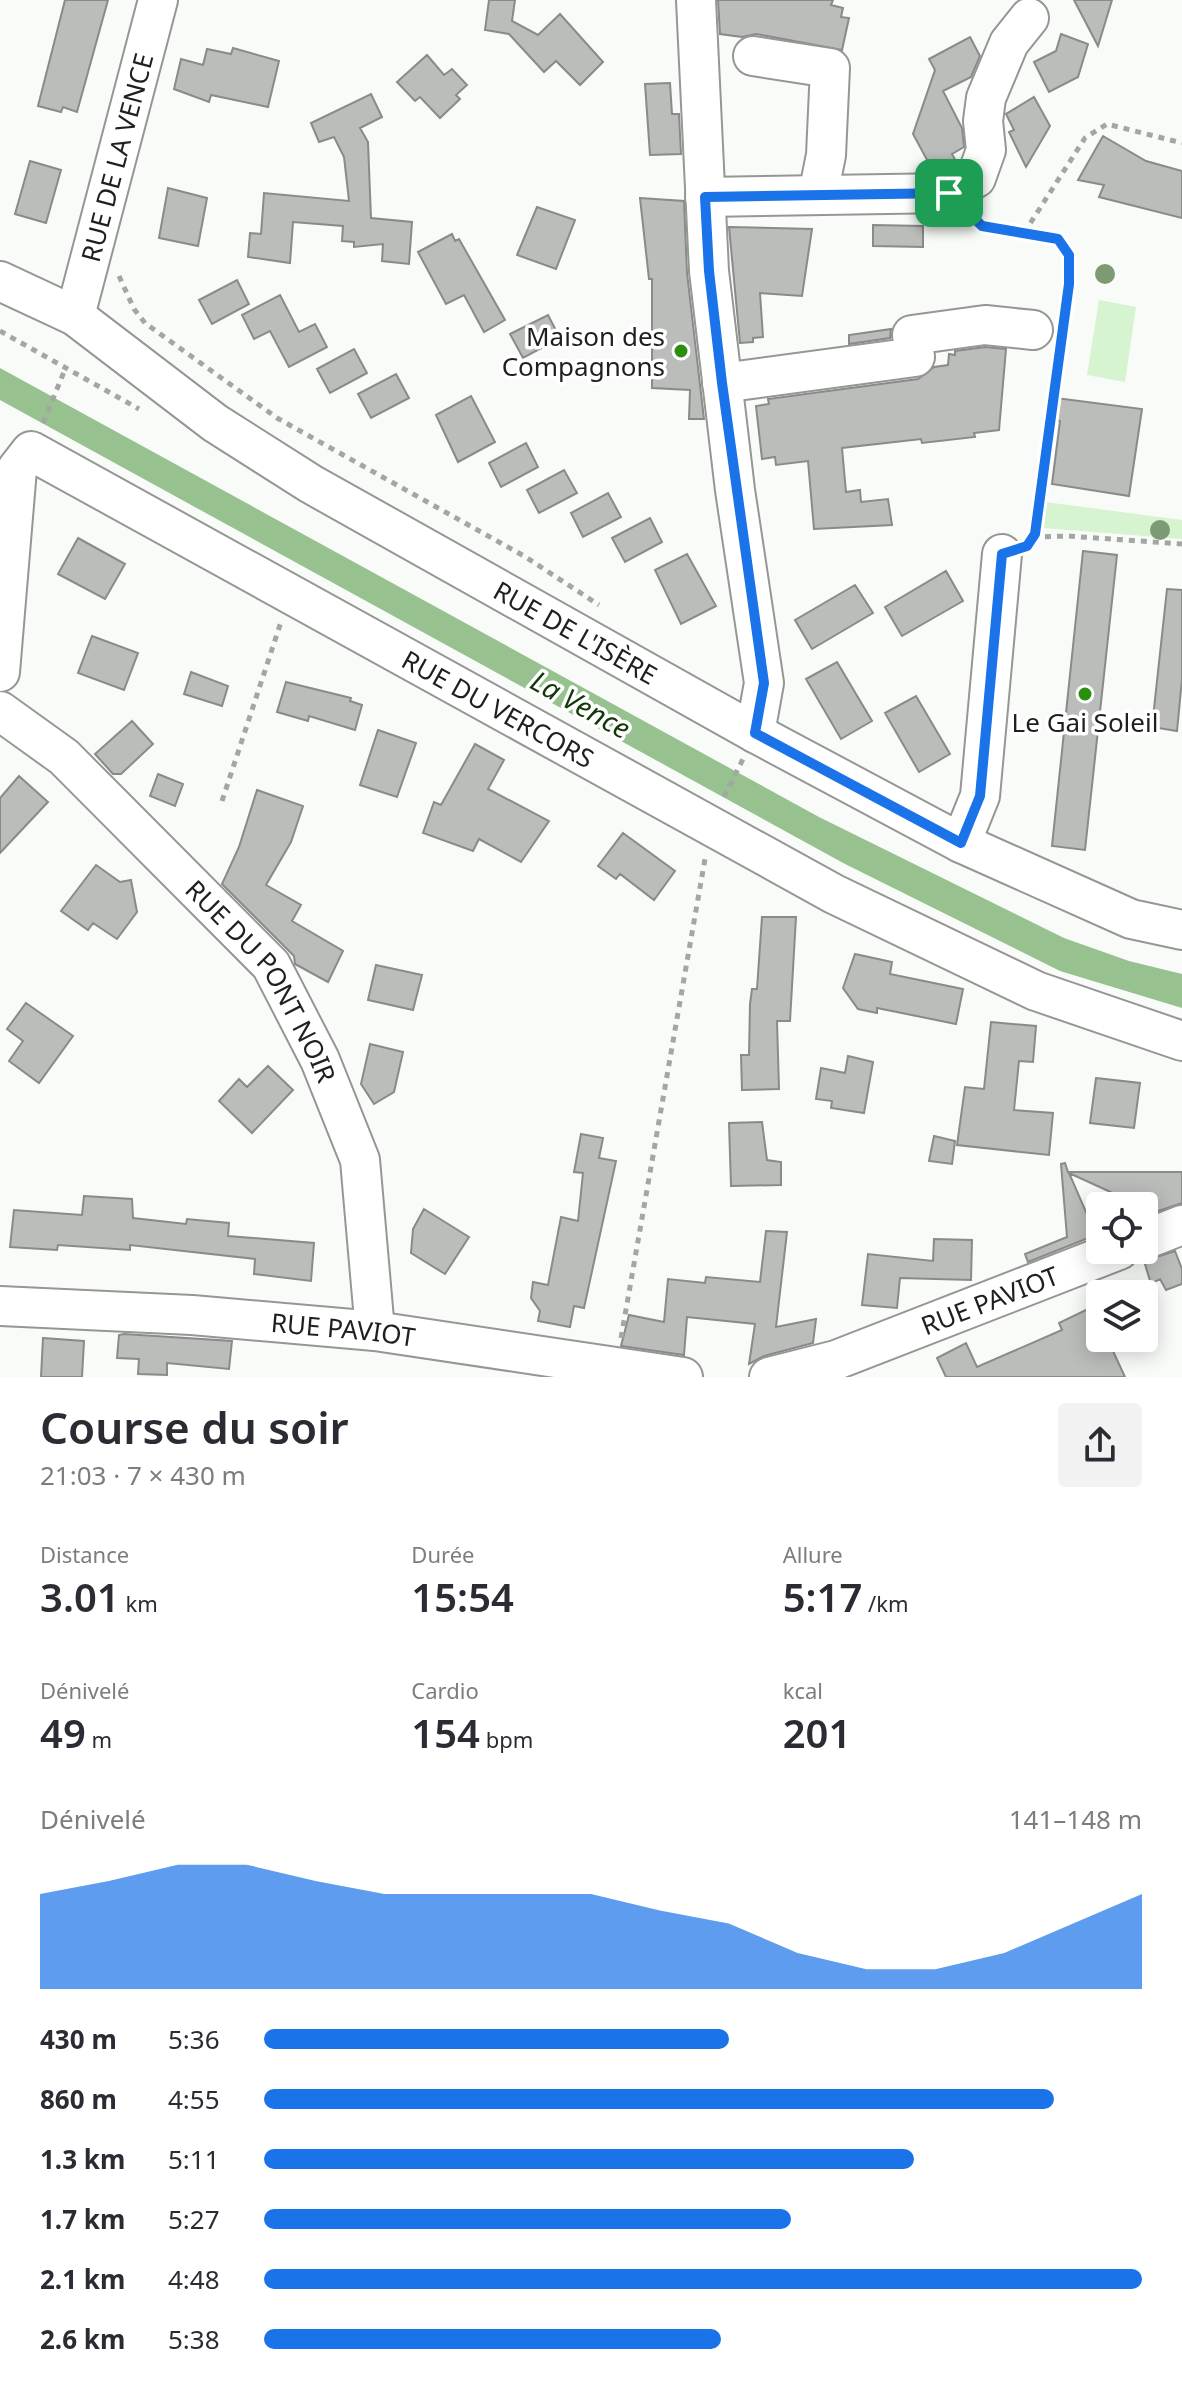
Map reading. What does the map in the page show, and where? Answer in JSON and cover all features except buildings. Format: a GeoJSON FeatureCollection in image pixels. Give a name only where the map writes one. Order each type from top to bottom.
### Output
{"type":"FeatureCollection","features":[{"type":"Feature","properties":{"kind":"street","name":"RUE DE LA VENCE"},"geometry":{"type":"LineString","coordinates":[[75,316],[158,0]]}},
{"type":"Feature","properties":{"kind":"street"},"geometry":{"type":"LineString","coordinates":[[696,0],[709,271],[764,683],[749,747]]}},
{"type":"Feature","properties":{"kind":"street"},"geometry":{"type":"LineString","coordinates":[[705,197],[949,193],[976,178],[986,150],[983,121],[986,98],[1009,43],[1029,18]]}},
{"type":"Feature","properties":{"kind":"street"},"geometry":{"type":"LineString","coordinates":[[753,56],[830,68],[826,155],[818,195]]}},
{"type":"Feature","properties":{"kind":"street","name":"RUE DE L'ISÈRE"},"geometry":{"type":"LineString","coordinates":[[0,281],[75,316],[215,423],[749,747],[1131,919],[1182,930]]}},
{"type":"Feature","properties":{"kind":"street"},"geometry":{"type":"LineString","coordinates":[[722,383],[915,357],[912,335],[985,325],[1033,330]]}},
{"type":"Feature","properties":{"kind":"street"},"geometry":{"type":"LineString","coordinates":[[0,672],[17,469],[31,451]]}},
{"type":"Feature","properties":{"kind":"street","name":"RUE DU VERCORS"},"geometry":{"type":"LineString","coordinates":[[31,451],[711,822],[834,894],[1036,991],[1182,1041]]}},
{"type":"Feature","properties":{"kind":"street"},"geometry":{"type":"LineString","coordinates":[[961,843],[980,796],[1002,554]]}},
{"type":"Feature","properties":{"kind":"street","name":"RUE DU PONT NOIR"},"geometry":{"type":"LineString","coordinates":[[0,711],[64,757],[271,965],[320,1060],[360,1160],[375,1331]]}},
{"type":"Feature","properties":{"kind":"street"},"geometry":{"type":"LineString","coordinates":[[1158,1234],[1182,1225]]}},
{"type":"Feature","properties":{"kind":"street","name":"RUE PAVIOT"},"geometry":{"type":"LineString","coordinates":[[769,1377],[836,1360],[1086,1263]]}},
{"type":"Feature","properties":{"kind":"street","name":"RUE PAVIOT"},"geometry":{"type":"LineString","coordinates":[[0,1306],[192,1315],[375,1331],[683,1377]]}},
{"type":"Feature","properties":{"kind":"path"},"geometry":{"type":"LineString","coordinates":[[1024,233],[1085,138],[1107,124],[1182,143]]}},
{"type":"Feature","properties":{"kind":"path"},"geometry":{"type":"LineString","coordinates":[[949,193],[982,226],[1058,239],[1069,255],[1069,284],[1035,534],[1027,546],[1002,554]]}},
{"type":"Feature","properties":{"kind":"path"},"geometry":{"type":"LineString","coordinates":[[88,265],[118,272],[134,309],[145,323],[277,418],[524,556],[601,606]]}},
{"type":"Feature","properties":{"kind":"path"},"geometry":{"type":"LineString","coordinates":[[0,331],[149,415]]}},
{"type":"Feature","properties":{"kind":"path"},"geometry":{"type":"LineString","coordinates":[[31,451],[66,367]]}},
{"type":"Feature","properties":{"kind":"path"},"geometry":{"type":"LineString","coordinates":[[1035,534],[1182,544]]}},
{"type":"Feature","properties":{"kind":"path"},"geometry":{"type":"LineString","coordinates":[[222,801],[290,595]]}},
{"type":"Feature","properties":{"kind":"path"},"geometry":{"type":"LineString","coordinates":[[615,1368],[711,822],[749,747]]}},
{"type":"Feature","properties":{"kind":"shaded area"},"geometry":{"type":"Polygon","coordinates":[[[1099,300],[1136,307],[1125,382],[1087,375],[1099,300]]]}},
{"type":"Feature","properties":{"kind":"shaded area"},"geometry":{"type":"Polygon","coordinates":[[[1045,502],[1182,520],[1182,539],[1043,528],[1045,502]]]}},
{"type":"Feature","properties":{"kind":"water","name":"La Vence"},"geometry":{"type":"Polygon","coordinates":[[[0,368],[819,817],[1064,938],[1129,961],[1182,974],[1182,1008],[1060,971],[845,864],[0,400],[0,368]]]}},
{"type":"Feature","properties":{"kind":"place","name":"Maison des Compagnons"},"geometry":{"type":"Point","coordinates":[681,351]}},
{"type":"Feature","properties":{"kind":"place","name":"Le Gai Soleil"},"geometry":{"type":"Point","coordinates":[1085,694]}},
{"type":"Feature","properties":{"kind":"route"},"geometry":{"type":"LineString","coordinates":[[949,193],[982,226],[1058,239],[1069,255],[1069,284],[1035,534],[1027,546],[1002,554],[980,796],[961,843],[755,733],[764,683],[722,383],[709,271],[705,197],[949,193]]}}]}
